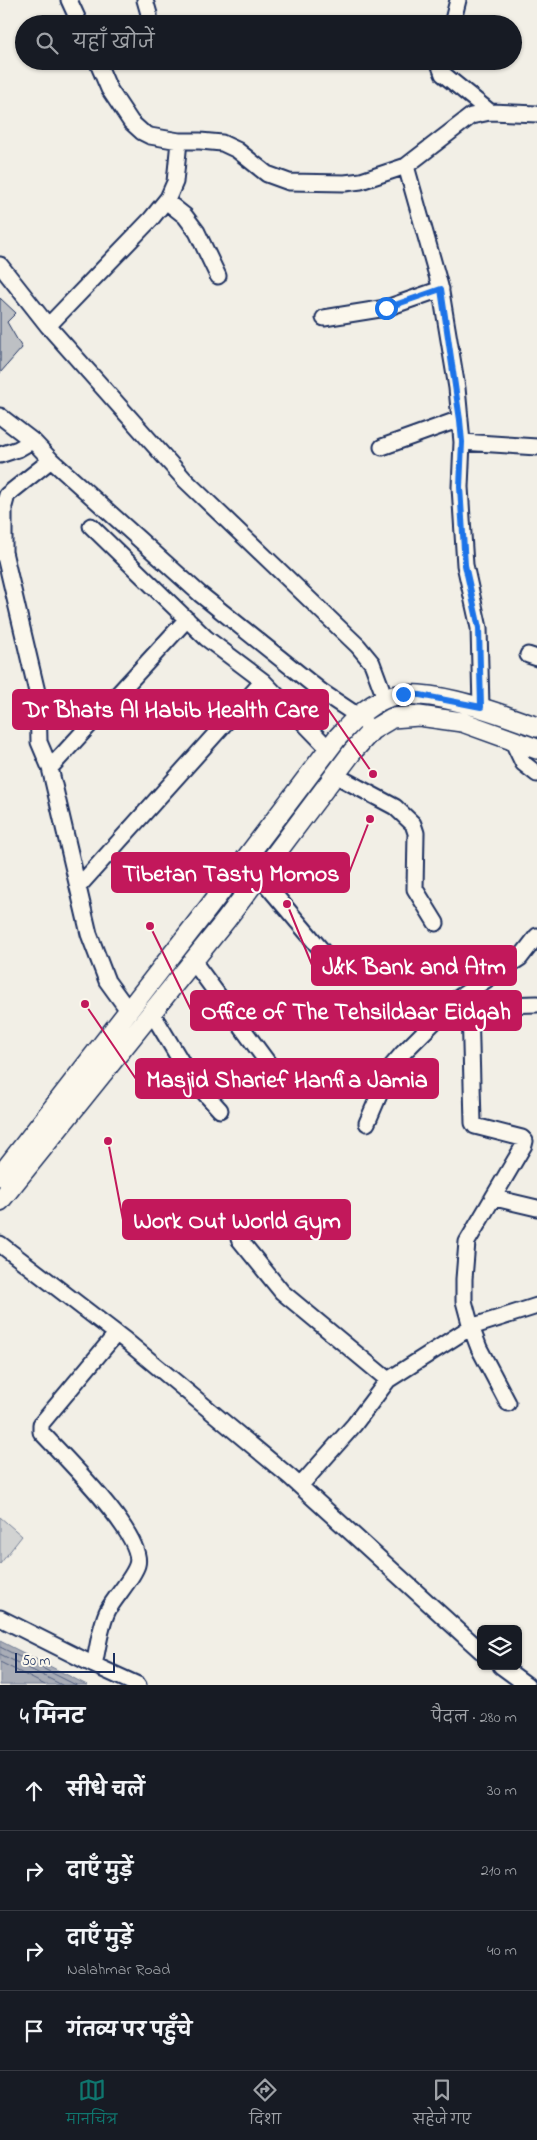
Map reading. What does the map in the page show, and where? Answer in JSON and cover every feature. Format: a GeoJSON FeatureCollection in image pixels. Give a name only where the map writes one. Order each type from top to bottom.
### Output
{"type":"FeatureCollection","features":[{"type":"Feature","properties":{"kind":"main road"},"geometry":{"type":"LineString","coordinates":[[0,1176],[329,749],[358,716],[385,698],[403,694],[420,695],[481,707],[537,727]]}},
{"type":"Feature","properties":{"kind":"main road"},"geometry":{"type":"LineString","coordinates":[[0,1202],[193,961],[335,775],[372,730],[392,718],[419,716],[462,722],[537,749]]}},
{"type":"Feature","properties":{"kind":"street"},"geometry":{"type":"LineString","coordinates":[[69,0],[76,15]]}},
{"type":"Feature","properties":{"kind":"street"},"geometry":{"type":"LineString","coordinates":[[145,0],[149,15]]}},
{"type":"Feature","properties":{"kind":"street"},"geometry":{"type":"LineString","coordinates":[[454,15],[458,0]]}},
{"type":"Feature","properties":{"kind":"street"},"geometry":{"type":"LineString","coordinates":[[101,70],[110,90],[131,122],[150,136],[179,141],[222,143],[237,150],[267,174],[289,182],[345,183],[361,181],[406,166],[471,116],[490,112],[537,114]]}},
{"type":"Feature","properties":{"kind":"street"},"geometry":{"type":"LineString","coordinates":[[442,70],[443,74],[490,112]]}},
{"type":"Feature","properties":{"kind":"street"},"geometry":{"type":"LineString","coordinates":[[48,326],[166,201],[175,182],[179,141]]}},
{"type":"Feature","properties":{"kind":"street"},"geometry":{"type":"LineString","coordinates":[[406,166],[441,289],[460,420],[462,442],[460,487],[465,565],[479,628],[481,707]]}},
{"type":"Feature","properties":{"kind":"street"},"geometry":{"type":"LineString","coordinates":[[166,201],[185,216],[197,232],[218,276]]}},
{"type":"Feature","properties":{"kind":"street"},"geometry":{"type":"LineString","coordinates":[[0,265],[48,326],[185,480],[358,646],[372,663],[385,698]]}},
{"type":"Feature","properties":{"kind":"street"},"geometry":{"type":"LineString","coordinates":[[324,318],[380,310],[441,289]]}},
{"type":"Feature","properties":{"kind":"street"},"geometry":{"type":"LineString","coordinates":[[0,416],[32,441],[200,594],[322,692],[358,716],[372,730]]}},
{"type":"Feature","properties":{"kind":"street"},"geometry":{"type":"LineString","coordinates":[[382,447],[460,420]]}},
{"type":"Feature","properties":{"kind":"street"},"geometry":{"type":"LineString","coordinates":[[0,455],[18,449],[32,441]]}},
{"type":"Feature","properties":{"kind":"street"},"geometry":{"type":"LineString","coordinates":[[462,442],[537,447]]}},
{"type":"Feature","properties":{"kind":"street"},"geometry":{"type":"LineString","coordinates":[[51,460],[7,495],[4,506],[4,552],[37,695],[39,742],[50,768],[89,934],[107,981],[128,1010]]}},
{"type":"Feature","properties":{"kind":"street"},"geometry":{"type":"LineString","coordinates":[[92,526],[206,638],[263,682],[329,749]]}},
{"type":"Feature","properties":{"kind":"street"},"geometry":{"type":"LineString","coordinates":[[50,768],[187,619]]}},
{"type":"Feature","properties":{"kind":"street"},"geometry":{"type":"LineString","coordinates":[[79,886],[263,682]]}},
{"type":"Feature","properties":{"kind":"street"},"geometry":{"type":"LineString","coordinates":[[512,740],[523,764],[537,774]]}},
{"type":"Feature","properties":{"kind":"street"},"geometry":{"type":"LineString","coordinates":[[335,775],[395,807],[413,824],[416,833],[416,889],[436,923]]}},
{"type":"Feature","properties":{"kind":"street"},"geometry":{"type":"LineString","coordinates":[[259,876],[335,966]]}},
{"type":"Feature","properties":{"kind":"street"},"geometry":{"type":"LineString","coordinates":[[367,1123],[391,1067],[403,1053],[520,958],[537,936]]}},
{"type":"Feature","properties":{"kind":"street"},"geometry":{"type":"LineString","coordinates":[[193,961],[268,1062]]}},
{"type":"Feature","properties":{"kind":"street"},"geometry":{"type":"LineString","coordinates":[[464,1002],[537,1004]]}},
{"type":"Feature","properties":{"kind":"street"},"geometry":{"type":"LineString","coordinates":[[464,1002],[473,1123],[475,1126],[525,1140],[524,1145],[468,1242],[466,1249],[464,1301],[471,1327],[479,1348],[508,1403]]}},
{"type":"Feature","properties":{"kind":"street"},"geometry":{"type":"LineString","coordinates":[[152,1013],[191,1078],[220,1110]]}},
{"type":"Feature","properties":{"kind":"street"},"geometry":{"type":"LineString","coordinates":[[494,1198],[537,1208]]}},
{"type":"Feature","properties":{"kind":"street"},"geometry":{"type":"LineString","coordinates":[[239,1240],[282,1292],[388,1380]]}},
{"type":"Feature","properties":{"kind":"street"},"geometry":{"type":"LineString","coordinates":[[0,1244],[116,1334],[300,1486],[477,1647]]}},
{"type":"Feature","properties":{"kind":"street"},"geometry":{"type":"LineString","coordinates":[[300,1486],[354,1425],[388,1380],[471,1327],[537,1306]]}},
{"type":"Feature","properties":{"kind":"street"},"geometry":{"type":"LineString","coordinates":[[94,1665],[107,1611],[137,1565],[137,1551],[129,1534],[115,1514],[41,1432],[41,1424],[116,1334]]}},
{"type":"Feature","properties":{"kind":"street"},"geometry":{"type":"LineString","coordinates":[[0,1618],[138,1685]]}},
{"type":"Feature","properties":{"kind":"street"},"geometry":{"type":"LineString","coordinates":[[506,1670],[527,1685]]}},
{"type":"Feature","properties":{"kind":"shaded area"},"geometry":{"type":"Polygon","coordinates":[[[0,1517],[22,1536],[0,1564],[0,1517]]]}},
{"type":"Feature","properties":{"kind":"water"},"geometry":{"type":"Polygon","coordinates":[[[0,1641],[87,1685],[0,1685],[0,1641]]]}},
{"type":"Feature","properties":{"kind":"building"},"geometry":{"type":"Polygon","coordinates":[[[0,298],[16,313],[7,322],[22,348],[0,373],[0,298]]]}},
{"type":"Feature","properties":{"kind":"place","name":"Dr Bhats Al Habib Health Care"},"geometry":{"type":"Point","coordinates":[373,774]}},
{"type":"Feature","properties":{"kind":"place","name":"Tibetan Tasty Momos"},"geometry":{"type":"Point","coordinates":[370,819]}},
{"type":"Feature","properties":{"kind":"place","name":"J&K Bank and Atm"},"geometry":{"type":"Point","coordinates":[287,904]}},
{"type":"Feature","properties":{"kind":"place","name":"Office of The Tehsildaar Eidgah"},"geometry":{"type":"Point","coordinates":[150,926]}},
{"type":"Feature","properties":{"kind":"place","name":"Masjid Sharief Hanfia Jamia"},"geometry":{"type":"Point","coordinates":[85,1004]}},
{"type":"Feature","properties":{"kind":"place","name":"Work Out World Gym"},"geometry":{"type":"Point","coordinates":[108,1141]}},
{"type":"Feature","properties":{"kind":"route"},"geometry":{"type":"LineString","coordinates":[[386,308],[441,289],[457,388],[462,442],[460,487],[465,565],[479,628],[481,707],[420,695],[403,694]]}}]}
